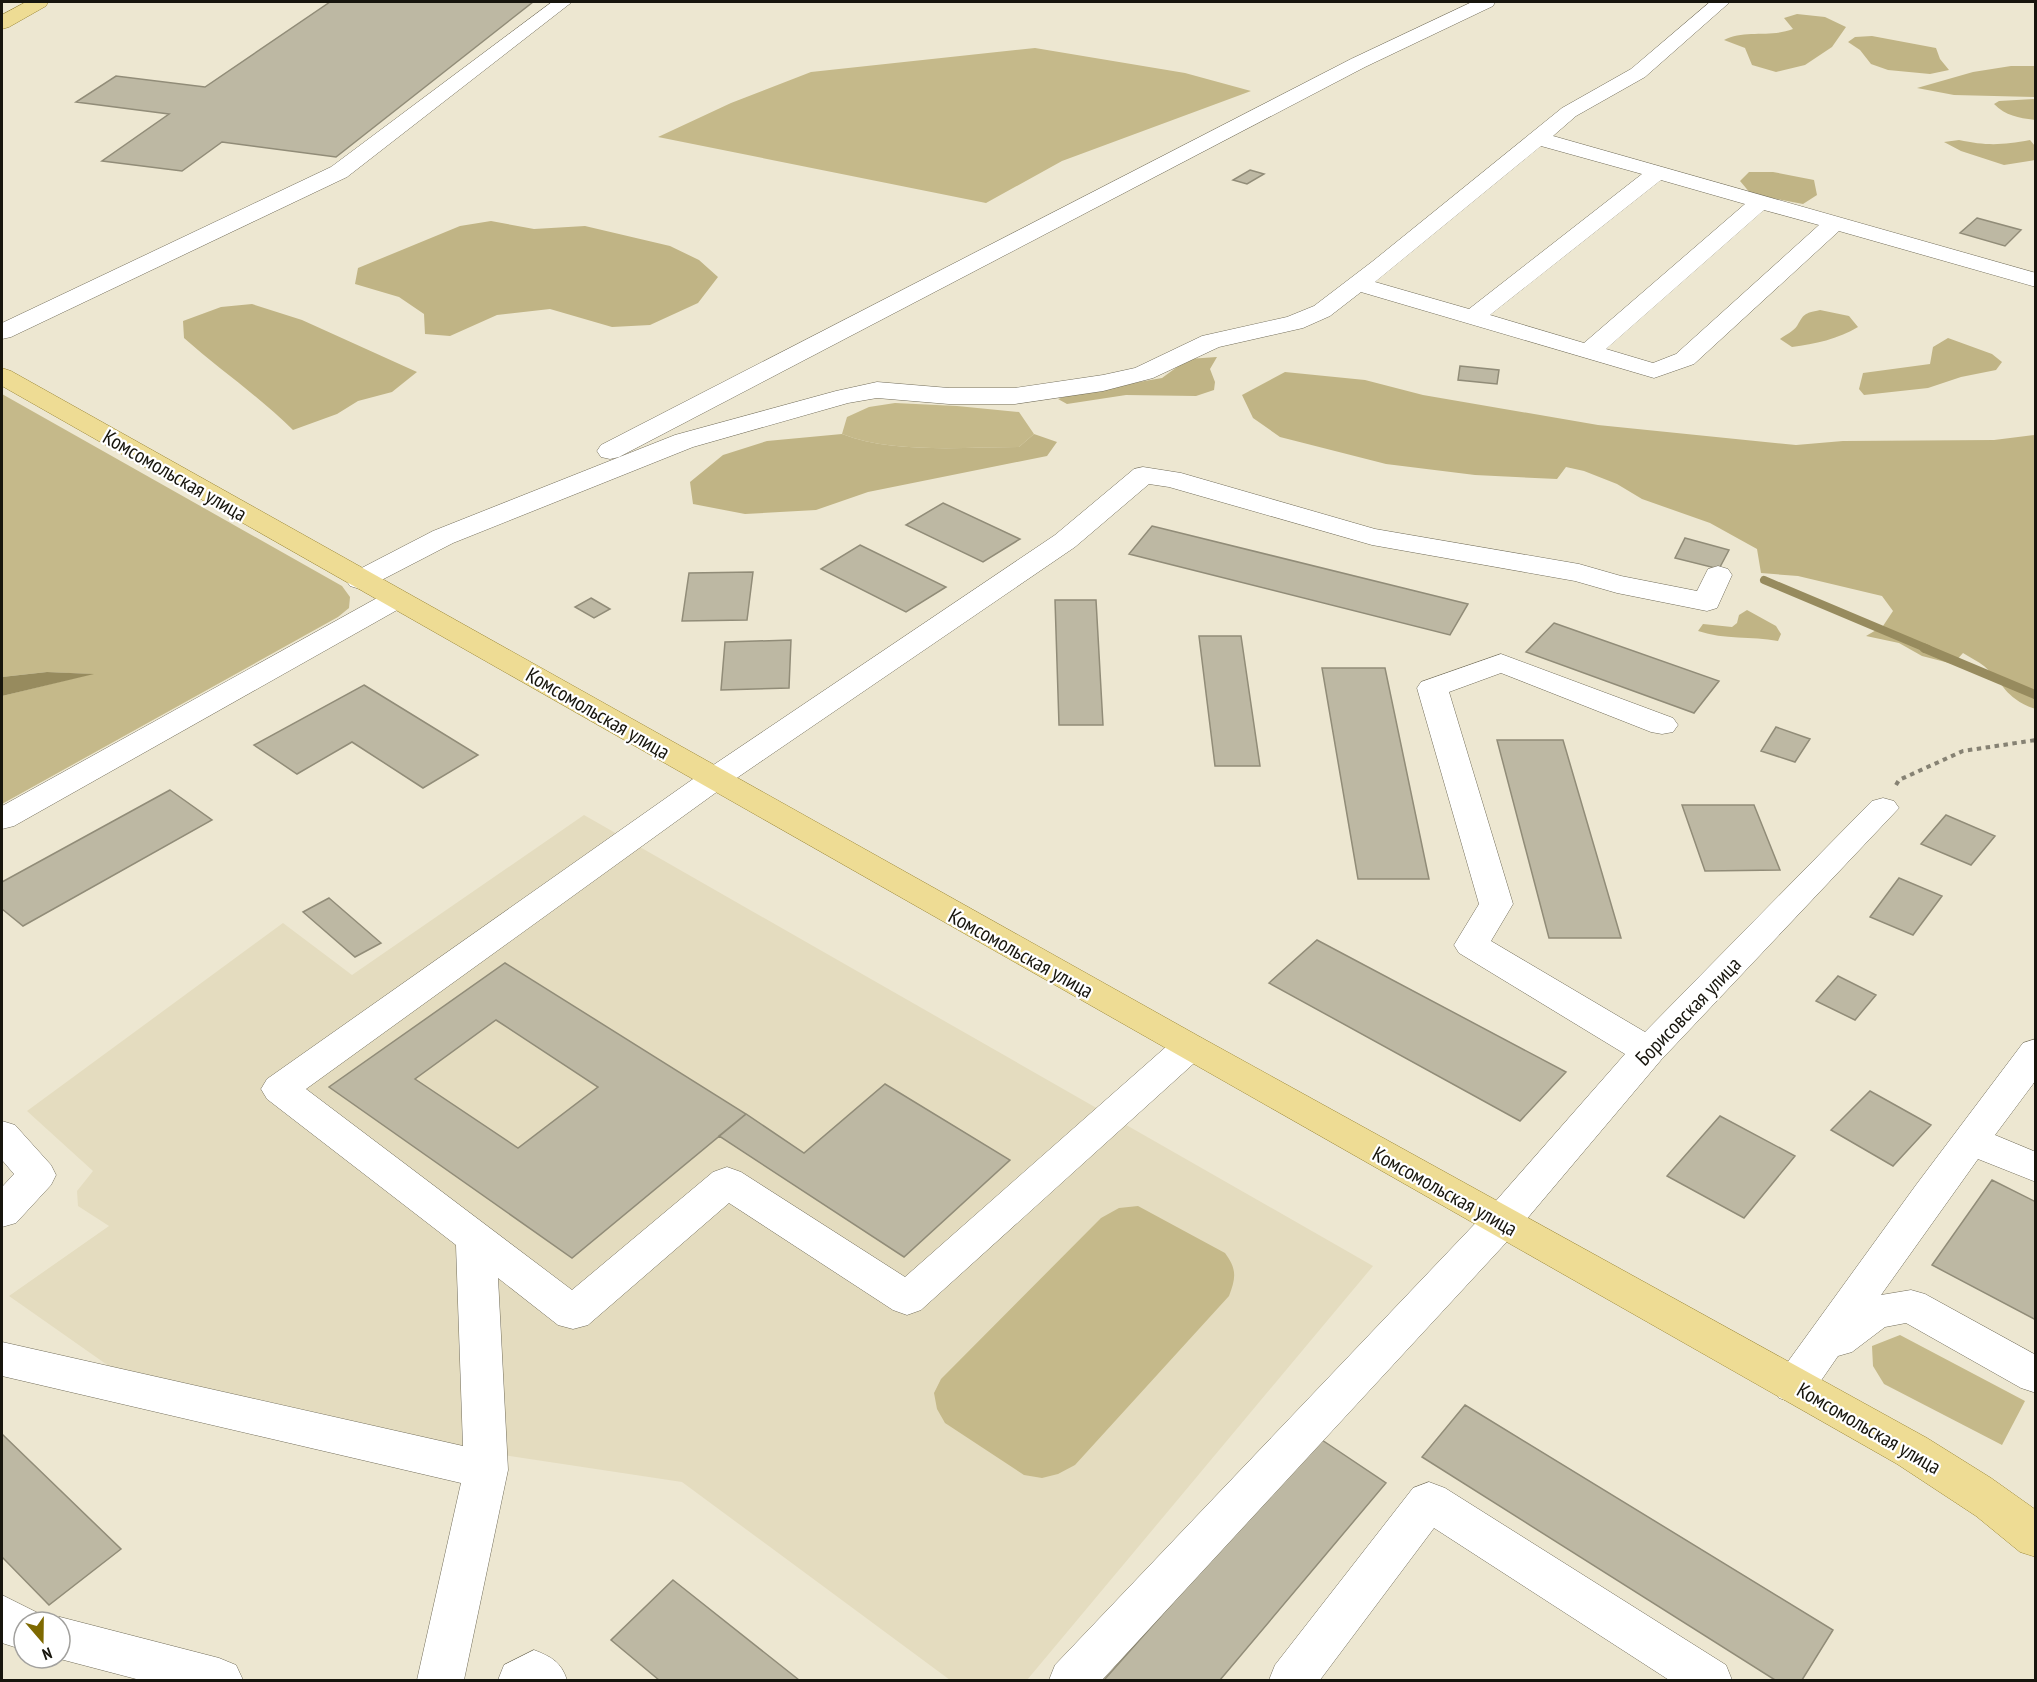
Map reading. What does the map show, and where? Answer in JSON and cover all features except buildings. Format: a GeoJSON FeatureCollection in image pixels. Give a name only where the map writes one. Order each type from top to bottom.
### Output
{"type":"FeatureCollection","features":[{"type":"Feature","properties":{"kind":"main road"},"geometry":{"type":"LineString","coordinates":[[2,23],[39,2]]}},
{"type":"Feature","properties":{"kind":"main road","name":"Комсомольская улица"},"geometry":{"type":"LineString","coordinates":[[2,376],[1501,1222],[1803,1372],[2020,1523],[2036,1538]]}},
{"type":"Feature","properties":{"kind":"street"},"geometry":{"type":"LineString","coordinates":[[2,332],[339,172],[563,2]]}},
{"type":"Feature","properties":{"kind":"street"},"geometry":{"type":"LineString","coordinates":[[360,580],[1358,63],[1486,2]]}},
{"type":"Feature","properties":{"kind":"street"},"geometry":{"type":"LineString","coordinates":[[443,537],[684,441],[845,396],[877,390],[949,396],[1016,396],[1103,383],[1144,373],[1211,341],[1294,322],[1322,310],[1358,284],[1569,112],[1638,73],[1721,2]]}},
{"type":"Feature","properties":{"kind":"street"},"geometry":{"type":"LineString","coordinates":[[1537,138],[2036,280]]}},
{"type":"Feature","properties":{"kind":"street"},"geometry":{"type":"LineString","coordinates":[[1472,318],[1657,172]]}},
{"type":"Feature","properties":{"kind":"street"},"geometry":{"type":"LineString","coordinates":[[1588,352],[1760,202]]}},
{"type":"Feature","properties":{"kind":"street"},"geometry":{"type":"LineString","coordinates":[[1358,284],[1654,371],[1686,359],[1835,223]]}},
{"type":"Feature","properties":{"kind":"street"},"geometry":{"type":"LineString","coordinates":[[1189,1047],[907,1299],[727,1182],[573,1312],[280,1089],[714,779],[1065,541],[1143,475],[1172,479],[1372,537],[1579,573],[1617,584],[1707,602],[1718,575]]}},
{"type":"Feature","properties":{"kind":"street"},"geometry":{"type":"LineString","coordinates":[[2,819],[396,599]]}},
{"type":"Feature","properties":{"kind":"street"},"geometry":{"type":"LineString","coordinates":[[1648,1051],[1471,945],[1496,904],[1432,688],[1501,663],[1662,725]]}},
{"type":"Feature","properties":{"kind":"street","name":"Борисовская улица"},"geometry":{"type":"LineString","coordinates":[[1071,1680],[1501,1222],[1648,1051],[1884,808]]}},
{"type":"Feature","properties":{"kind":"street"},"geometry":{"type":"LineString","coordinates":[[1803,1372],[2036,1052]]}},
{"type":"Feature","properties":{"kind":"street"},"geometry":{"type":"LineString","coordinates":[[2,1135],[37,1175],[2,1212]]}},
{"type":"Feature","properties":{"kind":"street"},"geometry":{"type":"LineString","coordinates":[[1970,1140],[2036,1168]]}},
{"type":"Feature","properties":{"kind":"street"},"geometry":{"type":"LineString","coordinates":[[441,1680],[486,1470],[476,1239]]}},
{"type":"Feature","properties":{"kind":"street"},"geometry":{"type":"LineString","coordinates":[[1803,1372],[1874,1313],[1911,1306],[2036,1376]]}},
{"type":"Feature","properties":{"kind":"street"},"geometry":{"type":"LineString","coordinates":[[2,1359],[486,1470]]}},
{"type":"Feature","properties":{"kind":"street"},"geometry":{"type":"LineString","coordinates":[[1292,1680],[1429,1502],[1709,1680]]}},
{"type":"Feature","properties":{"kind":"street"},"geometry":{"type":"LineString","coordinates":[[72,1641],[219,1680]]}},
{"type":"Feature","properties":{"kind":"street"},"geometry":{"type":"LineString","coordinates":[[521,1680],[534,1672],[544,1680]]}},
{"type":"Feature","properties":{"kind":"path"},"geometry":{"type":"LineString","coordinates":[[1884,808],[1899,780],[1930,764],[1963,751],[2036,740]]}},
{"type":"Feature","properties":{"kind":"shaded area"},"geometry":{"type":"Polygon","coordinates":[[[1797,14],[1825,17],[1846,27],[1832,47],[1805,65],[1776,72],[1752,65],[1745,48],[1724,40],[1740,35],[1784,32],[1793,29],[1784,18],[1797,14]]]}},
{"type":"Feature","properties":{"kind":"shaded area"},"geometry":{"type":"Polygon","coordinates":[[[1872,36],[1936,48],[1940,59],[1949,70],[1930,74],[1888,70],[1871,64],[1860,50],[1848,42],[1855,37],[1872,36]]]}},
{"type":"Feature","properties":{"kind":"shaded area"},"geometry":{"type":"Polygon","coordinates":[[[1035,48],[1185,73],[1251,91],[1062,161],[986,203],[658,137],[731,103],[811,72],[1035,48]]]}},
{"type":"Feature","properties":{"kind":"shaded area"},"geometry":{"type":"Polygon","coordinates":[[[2011,66],[2035,66],[2035,97],[1954,95],[1917,88],[1973,72],[2011,66]]]}},
{"type":"Feature","properties":{"kind":"shaded area"},"geometry":{"type":"Polygon","coordinates":[[[2035,99],[2035,120],[2013,116],[1994,104],[1999,101],[2035,99]]]}},
{"type":"Feature","properties":{"kind":"shaded area"},"geometry":{"type":"Polygon","coordinates":[[[1959,140],[1995,144],[2030,140],[2035,146],[2035,160],[2004,165],[1961,151],[1944,142],[1959,140]]]}},
{"type":"Feature","properties":{"kind":"shaded area"},"geometry":{"type":"Polygon","coordinates":[[[1749,172],[1773,172],[1814,180],[1817,195],[1803,204],[1751,194],[1740,181],[1749,172]]]}},
{"type":"Feature","properties":{"kind":"shaded area"},"geometry":{"type":"Polygon","coordinates":[[[491,221],[534,229],[585,226],[670,246],[699,260],[718,277],[698,303],[650,325],[612,327],[550,309],[497,315],[450,336],[425,334],[424,314],[399,297],[355,284],[358,268],[460,226],[491,221]]]}},
{"type":"Feature","properties":{"kind":"shaded area"},"geometry":{"type":"Polygon","coordinates":[[[252,304],[302,320],[417,372],[392,392],[358,401],[337,414],[293,430],[184,338],[183,321],[221,307],[252,304]]]}},
{"type":"Feature","properties":{"kind":"shaded area"},"geometry":{"type":"Polygon","coordinates":[[[1820,310],[1849,316],[1858,327],[1834,338],[1801,346],[1792,347],[1780,339],[1796,328],[1805,315],[1820,310]]]}},
{"type":"Feature","properties":{"kind":"shaded area"},"geometry":{"type":"Polygon","coordinates":[[[1948,338],[1992,354],[2002,362],[1996,370],[1961,377],[1928,388],[1864,395],[1859,389],[1863,373],[1930,364],[1933,347],[1948,338]]]}},
{"type":"Feature","properties":{"kind":"shaded area"},"geometry":{"type":"Polygon","coordinates":[[[1217,357],[1210,369],[1215,382],[1214,390],[1196,396],[1126,395],[1067,404],[1058,399],[1075,393],[1162,378],[1188,359],[1217,357]]]}},
{"type":"Feature","properties":{"kind":"shaded area"},"geometry":{"type":"Polygon","coordinates":[[[1285,372],[1365,380],[1423,395],[1598,425],[1796,445],[1843,441],[1994,440],[2035,435],[2035,709],[2017,700],[1984,666],[1963,653],[1953,664],[1922,656],[1899,643],[1866,636],[1883,626],[1893,611],[1882,596],[1798,576],[1761,573],[1757,549],[1710,523],[1642,499],[1617,484],[1584,471],[1566,467],[1557,479],[1475,475],[1386,464],[1280,437],[1253,418],[1242,395],[1285,372]]]}},
{"type":"Feature","properties":{"kind":"shaded area"},"geometry":{"type":"Polygon","coordinates":[[[2,394],[342,586],[350,597],[349,608],[338,617],[2,804],[2,696],[91,674],[47,672],[2,677],[2,394]]]}},
{"type":"Feature","properties":{"kind":"shaded area"},"geometry":{"type":"Polygon","coordinates":[[[895,403],[1019,412],[1034,434],[1019,447],[929,448],[883,444],[842,434],[847,417],[869,407],[895,403]]]}},
{"type":"Feature","properties":{"kind":"shaded area"},"geometry":{"type":"Polygon","coordinates":[[[842,434],[883,444],[929,448],[1019,447],[1034,434],[1057,442],[1047,456],[868,492],[816,510],[745,514],[693,504],[690,482],[723,455],[767,441],[842,434]]]}},
{"type":"Feature","properties":{"kind":"shaded area"},"geometry":{"type":"Polygon","coordinates":[[[1747,610],[1776,626],[1781,634],[1778,641],[1718,636],[1698,631],[1703,624],[1732,627],[1737,623],[1739,615],[1747,610]]]}},
{"type":"Feature","properties":{"kind":"shaded area"},"geometry":{"type":"Polygon","coordinates":[[[47,672],[94,674],[2,696],[2,677],[47,672]]]}},
{"type":"Feature","properties":{"kind":"shaded area"},"geometry":{"type":"Polygon","coordinates":[[[584,815],[1373,1266],[1027,1680],[950,1680],[682,1482],[403,1440],[143,1390],[9,1296],[109,1226],[78,1206],[77,1191],[93,1171],[27,1111],[283,923],[352,975],[584,815]]]}},
{"type":"Feature","properties":{"kind":"shaded area"},"geometry":{"type":"Polygon","coordinates":[[[1138,1206],[1225,1253],[1232,1264],[1234,1274],[1229,1296],[1075,1465],[1058,1474],[1042,1478],[1024,1475],[945,1423],[937,1409],[934,1393],[941,1379],[1101,1218],[1119,1208],[1138,1206]]]}},
{"type":"Feature","properties":{"kind":"shaded area"},"geometry":{"type":"Polygon","coordinates":[[[1900,1335],[2025,1401],[2002,1445],[1884,1384],[1873,1366],[1872,1346],[1900,1335]]]}},
{"type":"Feature","properties":{"kind":"waterway"},"geometry":{"type":"LineString","coordinates":[[1764,580],[1928,649]]}},
{"type":"Feature","properties":{"kind":"waterway"},"geometry":{"type":"LineString","coordinates":[[1924,648],[2036,695]]}}]}
